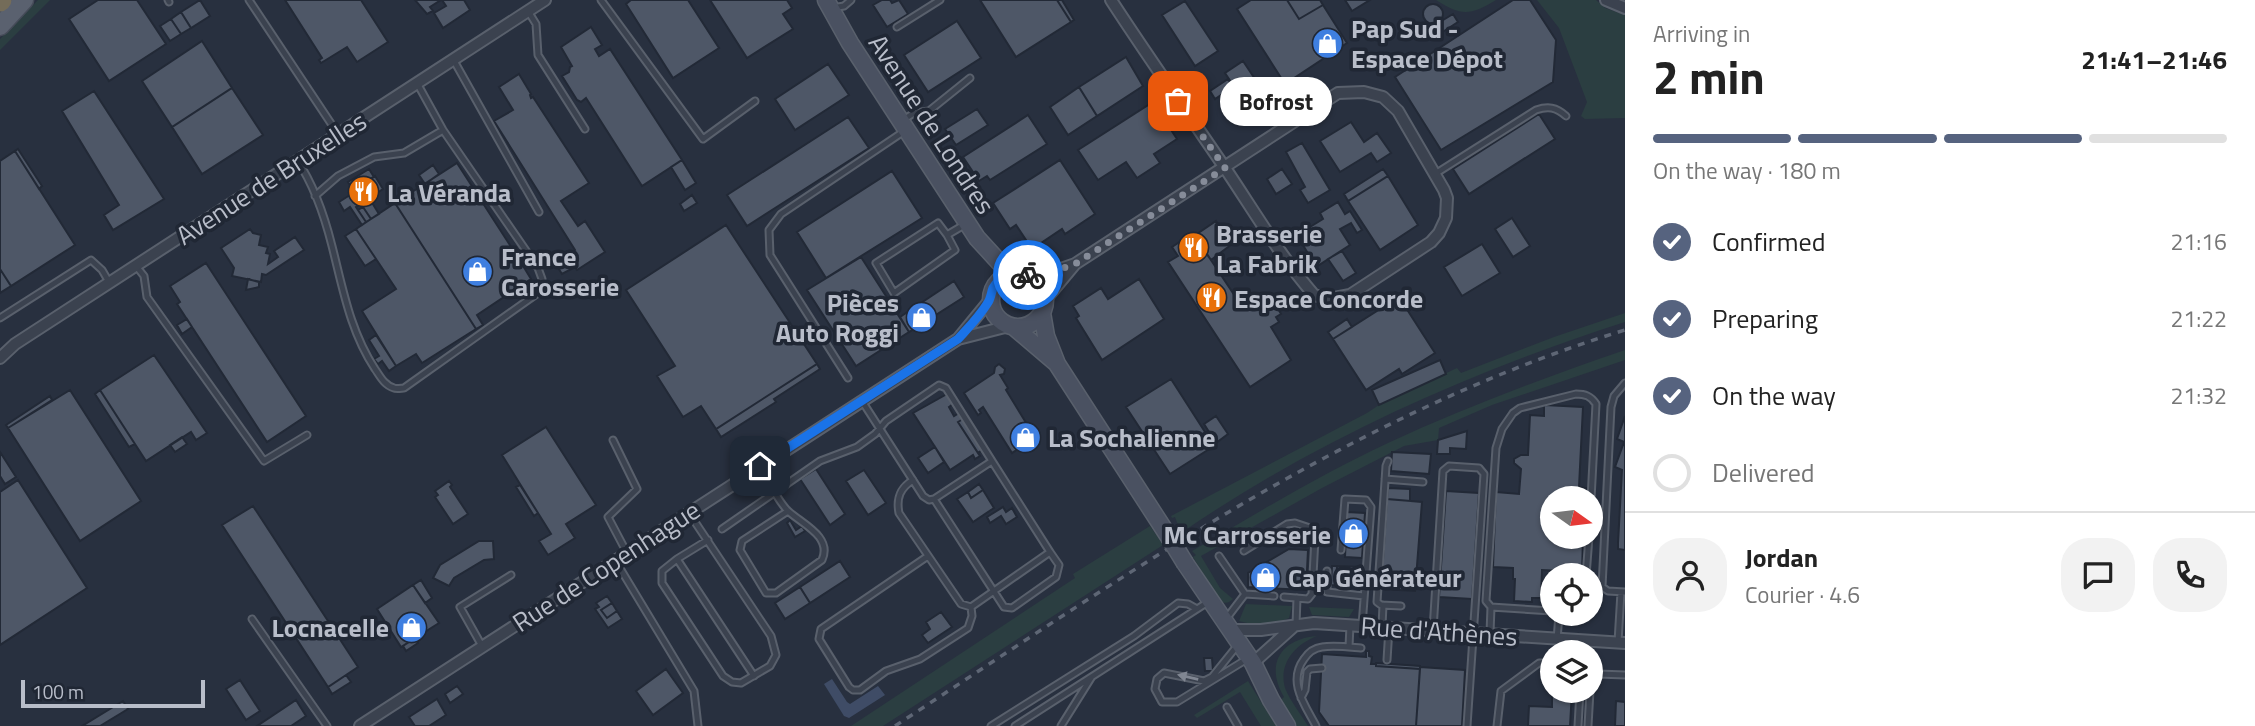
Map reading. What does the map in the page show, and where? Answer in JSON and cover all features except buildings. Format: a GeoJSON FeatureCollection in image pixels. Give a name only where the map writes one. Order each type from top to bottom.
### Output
{"type":"FeatureCollection","features":[{"type":"Feature","properties":{"kind":"main road"},"geometry":{"type":"LineString","coordinates":[[0,26],[24,0]]}},
{"type":"Feature","properties":{"kind":"street","name":"Avenue de Bruxelles"},"geometry":{"type":"LineString","coordinates":[[0,358],[15,344],[545,0]]}},
{"type":"Feature","properties":{"kind":"street"},"geometry":{"type":"LineString","coordinates":[[1057,364],[996,317],[991,295],[1002,278],[1052,272],[1075,264],[1225,168],[1338,93],[1364,92],[1383,97],[1398,111],[1447,198],[1447,209],[1443,226],[1436,238],[1350,295],[1329,299],[1314,295],[1297,276],[1225,168],[1147,57],[1111,0]]}},
{"type":"Feature","properties":{"kind":"street"},"geometry":{"type":"LineString","coordinates":[[1606,0],[1625,8]]}},
{"type":"Feature","properties":{"kind":"street","name":"Avenue de Londres"},"geometry":{"type":"LineString","coordinates":[[828,4],[903,126],[977,238],[999,262],[1021,274]]}},
{"type":"Feature","properties":{"kind":"street","name":"Avenue de Londres"},"geometry":{"type":"LineString","coordinates":[[977,238],[988,268],[991,295]]}},
{"type":"Feature","properties":{"kind":"street"},"geometry":{"type":"LineString","coordinates":[[1012,327],[1031,325],[1075,264]]}},
{"type":"Feature","properties":{"kind":"street"},"geometry":{"type":"LineString","coordinates":[[1021,274],[1041,286],[1046,336],[1057,364],[1185,563],[1204,605],[1239,643],[1287,726]]}},
{"type":"Feature","properties":{"kind":"street","name":"Rue de Copenhague"},"geometry":{"type":"LineString","coordinates":[[360,726],[958,339],[991,295]]}},
{"type":"Feature","properties":{"kind":"street","name":"Rue de Copenhague"},"geometry":{"type":"LineString","coordinates":[[958,339],[1012,327]]}},
{"type":"Feature","properties":{"kind":"street","name":"Rue d'Athènes"},"geometry":{"type":"LineString","coordinates":[[1239,643],[1261,630],[1314,623],[1557,640]]}},
{"type":"Feature","properties":{"kind":"street"},"geometry":{"type":"LineString","coordinates":[[1239,643],[1296,625]]}},
{"type":"Feature","properties":{"kind":"street","name":"Rue d'Athènes"},"geometry":{"type":"LineString","coordinates":[[1603,642],[1622,643]]}},
{"type":"Feature","properties":{"kind":"lane"},"geometry":{"type":"LineString","coordinates":[[249,0],[338,134]]}},
{"type":"Feature","properties":{"kind":"lane"},"geometry":{"type":"LineString","coordinates":[[601,0],[702,139],[755,101]]}},
{"type":"Feature","properties":{"kind":"lane"},"geometry":{"type":"LineString","coordinates":[[828,4],[844,6],[851,0]]}},
{"type":"Feature","properties":{"kind":"lane"},"geometry":{"type":"LineString","coordinates":[[897,27],[940,0]]}},
{"type":"Feature","properties":{"kind":"lane"},"geometry":{"type":"LineString","coordinates":[[528,11],[536,24],[538,55],[585,129]]}},
{"type":"Feature","properties":{"kind":"lane"},"geometry":{"type":"LineString","coordinates":[[453,59],[539,212]]}},
{"type":"Feature","properties":{"kind":"lane"},"geometry":{"type":"LineString","coordinates":[[848,378],[770,255],[769,230],[781,214],[903,126],[914,113],[929,111],[970,78]]}},
{"type":"Feature","properties":{"kind":"lane"},"geometry":{"type":"LineString","coordinates":[[297,160],[315,197],[332,245],[346,307],[367,356],[385,383],[395,389],[404,388],[538,293],[542,279],[538,268],[443,131],[417,83]]}},
{"type":"Feature","properties":{"kind":"lane"},"geometry":{"type":"LineString","coordinates":[[1435,174],[1536,110],[1550,107],[1566,116]]}},
{"type":"Feature","properties":{"kind":"lane"},"geometry":{"type":"LineString","coordinates":[[315,197],[338,176],[374,157],[404,153],[443,131]]}},
{"type":"Feature","properties":{"kind":"lane"},"geometry":{"type":"LineString","coordinates":[[938,223],[947,235],[955,250],[894,293],[876,263],[938,223]]}},
{"type":"Feature","properties":{"kind":"lane"},"geometry":{"type":"LineString","coordinates":[[947,235],[967,223]]}},
{"type":"Feature","properties":{"kind":"lane"},"geometry":{"type":"LineString","coordinates":[[0,318],[90,260],[102,270],[110,282]]}},
{"type":"Feature","properties":{"kind":"lane"},"geometry":{"type":"LineString","coordinates":[[136,265],[144,276],[148,298],[264,461],[307,435]]}},
{"type":"Feature","properties":{"kind":"lane"},"geometry":{"type":"LineString","coordinates":[[1622,643],[1623,592],[1608,591],[1602,587],[1611,407],[1614,396],[1625,383]]}},
{"type":"Feature","properties":{"kind":"lane"},"geometry":{"type":"LineString","coordinates":[[722,529],[820,461],[857,446],[897,414],[942,385],[1059,565],[1056,577],[1012,608],[1004,607],[934,499]]}},
{"type":"Feature","properties":{"kind":"lane"},"geometry":{"type":"LineString","coordinates":[[1490,634],[1491,607],[1486,601],[1495,460],[1502,429],[1513,413],[1520,408],[1576,394],[1583,394],[1593,400],[1596,404],[1592,486]]}},
{"type":"Feature","properties":{"kind":"lane"},"geometry":{"type":"LineString","coordinates":[[862,401],[923,496],[929,500],[992,461]]}},
{"type":"Feature","properties":{"kind":"lane"},"geometry":{"type":"LineString","coordinates":[[613,440],[637,489],[608,516],[626,553]]}},
{"type":"Feature","properties":{"kind":"lane"},"geometry":{"type":"LineString","coordinates":[[1388,461],[1385,466],[1377,602],[1401,606]]}},
{"type":"Feature","properties":{"kind":"lane"},"geometry":{"type":"LineString","coordinates":[[760,466],[788,510],[811,528],[825,548],[822,560],[776,593],[766,593],[740,550],[740,544],[788,510]]}},
{"type":"Feature","properties":{"kind":"lane"},"geometry":{"type":"LineString","coordinates":[[1433,630],[1443,471],[1449,466],[1479,468],[1484,474],[1467,726]]}},
{"type":"Feature","properties":{"kind":"lane"},"geometry":{"type":"LineString","coordinates":[[1385,478],[1423,482]]}},
{"type":"Feature","properties":{"kind":"lane"},"geometry":{"type":"LineString","coordinates":[[913,480],[904,485],[900,492],[897,504],[899,513],[961,604],[971,607]]}},
{"type":"Feature","properties":{"kind":"lane"},"geometry":{"type":"LineString","coordinates":[[1341,550],[1345,499],[1366,500],[1371,507],[1364,596],[1349,647]]}},
{"type":"Feature","properties":{"kind":"lane"},"geometry":{"type":"LineString","coordinates":[[689,513],[708,540],[771,636],[776,655],[770,666],[741,683],[732,682],[723,676],[662,583],[662,571],[708,540]]}},
{"type":"Feature","properties":{"kind":"lane"},"geometry":{"type":"LineString","coordinates":[[1244,551],[1287,524],[1295,523],[1310,528],[1315,538],[1312,594],[1308,599],[1284,597]]}},
{"type":"Feature","properties":{"kind":"lane"},"geometry":{"type":"LineString","coordinates":[[971,607],[1050,552]]}},
{"type":"Feature","properties":{"kind":"lane"},"geometry":{"type":"LineString","coordinates":[[928,556],[821,629],[819,639],[849,687],[860,690],[886,671],[920,659],[968,628],[972,616],[971,607]]}},
{"type":"Feature","properties":{"kind":"lane"},"geometry":{"type":"LineString","coordinates":[[1219,556],[1245,594],[1239,643],[1219,670],[1204,681],[1164,673],[1157,679],[1155,689],[1162,702],[1177,702],[1239,643]]}},
{"type":"Feature","properties":{"kind":"lane"},"geometry":{"type":"LineString","coordinates":[[677,559],[754,676]]}},
{"type":"Feature","properties":{"kind":"lane"},"geometry":{"type":"LineString","coordinates":[[615,560],[694,691],[698,726]]}},
{"type":"Feature","properties":{"kind":"lane"},"geometry":{"type":"LineString","coordinates":[[1327,571],[1327,592],[1364,596]]}},
{"type":"Feature","properties":{"kind":"lane"},"geometry":{"type":"LineString","coordinates":[[482,646],[460,607],[511,575]]}},
{"type":"Feature","properties":{"kind":"lane"},"geometry":{"type":"LineString","coordinates":[[1245,594],[1274,596]]}},
{"type":"Feature","properties":{"kind":"lane"},"geometry":{"type":"LineString","coordinates":[[1296,625],[1297,598]]}},
{"type":"Feature","properties":{"kind":"lane"},"geometry":{"type":"LineString","coordinates":[[991,726],[1134,636],[1178,603],[1204,605]]}},
{"type":"Feature","properties":{"kind":"lane"},"geometry":{"type":"LineString","coordinates":[[1015,726],[1204,605]]}},
{"type":"Feature","properties":{"kind":"lane"},"geometry":{"type":"LineString","coordinates":[[1383,605],[1387,660]]}},
{"type":"Feature","properties":{"kind":"lane"},"geometry":{"type":"LineString","coordinates":[[1491,607],[1540,610]]}},
{"type":"Feature","properties":{"kind":"lane"},"geometry":{"type":"LineString","coordinates":[[252,619],[327,726]]}},
{"type":"Feature","properties":{"kind":"lane"},"geometry":{"type":"LineString","coordinates":[[1557,640],[1558,626]]}},
{"type":"Feature","properties":{"kind":"lane"},"geometry":{"type":"LineString","coordinates":[[1316,726],[1297,685],[1297,673],[1301,663],[1308,654],[1324,646],[1361,648]]}},
{"type":"Feature","properties":{"kind":"lane"},"geometry":{"type":"LineString","coordinates":[[1497,726],[1501,691],[1540,663]]}},
{"type":"Feature","properties":{"kind":"lane"},"geometry":{"type":"LineString","coordinates":[[1301,698],[1307,672],[1310,669],[1322,668]]}},
{"type":"Feature","properties":{"kind":"lane"},"geometry":{"type":"LineString","coordinates":[[1603,674],[1625,675]]}},
{"type":"Feature","properties":{"kind":"lane"},"geometry":{"type":"LineString","coordinates":[[1061,726],[1092,677]]}},
{"type":"Feature","properties":{"kind":"lane"},"geometry":{"type":"LineString","coordinates":[[1578,726],[1579,703]]}},
{"type":"Feature","properties":{"kind":"lane"},"geometry":{"type":"LineString","coordinates":[[1588,726],[1589,703]]}},
{"type":"Feature","properties":{"kind":"lane"},"geometry":{"type":"LineString","coordinates":[[1227,707],[1238,726]]}},
{"type":"Feature","properties":{"kind":"shaded area"},"geometry":{"type":"Polygon","coordinates":[[[38,0],[50,0],[0,50],[0,39],[38,0]]]}},
{"type":"Feature","properties":{"kind":"shaded area"},"geometry":{"type":"Polygon","coordinates":[[[1436,0],[1496,0],[1466,12],[1452,9],[1436,0]]]}},
{"type":"Feature","properties":{"kind":"shaded area"},"geometry":{"type":"Polygon","coordinates":[[[1537,0],[1596,0],[1605,8],[1625,15],[1625,118],[1585,119],[1581,116],[1587,102],[1559,28],[1537,0]]]}},
{"type":"Feature","properties":{"kind":"shaded area"},"geometry":{"type":"Polygon","coordinates":[[[1625,313],[1625,322],[1509,363],[1395,411],[1285,468],[1181,533],[1175,517],[1171,516],[1379,405],[1457,368],[1461,373],[1625,313]]]}},
{"type":"Feature","properties":{"kind":"shaded area"},"geometry":{"type":"Polygon","coordinates":[[[1625,350],[1625,360],[1492,405],[1439,428],[1438,440],[1404,446],[1322,488],[1201,556],[1220,588],[1233,599],[1228,602],[1220,601],[1193,557],[1196,555],[1192,551],[1313,481],[1388,443],[1446,417],[1625,350]]]}},
{"type":"Feature","properties":{"kind":"shaded area"},"geometry":{"type":"Polygon","coordinates":[[[1150,526],[1163,545],[883,726],[851,726],[1075,578],[1073,574],[1150,526]]]}},
{"type":"Feature","properties":{"kind":"shaded area"},"geometry":{"type":"Polygon","coordinates":[[[1246,604],[1292,606],[1289,618],[1276,623],[1258,624],[1239,621],[1246,604]]]}},
{"type":"Feature","properties":{"kind":"shaded area"},"geometry":{"type":"Polygon","coordinates":[[[1309,607],[1354,609],[1349,617],[1312,615],[1309,607]]]}},
{"type":"Feature","properties":{"kind":"shaded area"},"geometry":{"type":"Polygon","coordinates":[[[1317,636],[1296,649],[1284,670],[1285,688],[1308,726],[1297,726],[1281,700],[1284,697],[1278,685],[1276,664],[1285,648],[1304,638],[1317,636]]]}},
{"type":"Feature","properties":{"kind":"shaded area"},"geometry":{"type":"Polygon","coordinates":[[[1248,681],[1276,726],[1261,726],[1240,692],[1197,718],[1194,715],[1248,681]]]}},
{"type":"Feature","properties":{"kind":"water"},"geometry":{"type":"Polygon","coordinates":[[[832,679],[850,704],[878,686],[885,695],[849,718],[844,716],[824,684],[832,679]]]}},
{"type":"Feature","properties":{"kind":"railway"},"geometry":{"type":"LineString","coordinates":[[895,726],[1157,555],[1337,451],[1430,405],[1525,365],[1625,330]]}},
{"type":"Feature","properties":{"kind":"way so far"},"geometry":{"type":"LineString","coordinates":[[1028,275],[1052,272],[1075,264],[1225,168],[1178,101]]}},
{"type":"Feature","properties":{"kind":"place","name":"Pap Sud - Espace Dépot"},"geometry":{"type":"Point","coordinates":[1328,43]}},
{"type":"Feature","properties":{"kind":"place","name":"Bofrost"},"geometry":{"type":"Point","coordinates":[1178,101]}},
{"type":"Feature","properties":{"kind":"place","name":"La Véranda"},"geometry":{"type":"Point","coordinates":[364,192]}},
{"type":"Feature","properties":{"kind":"place","name":"Brasserie La Fabrik"},"geometry":{"type":"Point","coordinates":[1193,248]}},
{"type":"Feature","properties":{"kind":"place","name":"France Carosserie"},"geometry":{"type":"Point","coordinates":[478,271]}},
{"type":"Feature","properties":{"kind":"place","name":"Espace Concorde"},"geometry":{"type":"Point","coordinates":[1211,298]}},
{"type":"Feature","properties":{"kind":"place","name":"Pièces Auto Roggi"},"geometry":{"type":"Point","coordinates":[922,317]}},
{"type":"Feature","properties":{"kind":"place","name":"La Sochalienne"},"geometry":{"type":"Point","coordinates":[1025,437]}},
{"type":"Feature","properties":{"kind":"place","name":"Mc Carrosserie"},"geometry":{"type":"Point","coordinates":[1354,534]}},
{"type":"Feature","properties":{"kind":"place","name":"Cap Générateur"},"geometry":{"type":"Point","coordinates":[1265,577]}},
{"type":"Feature","properties":{"kind":"place","name":"Locnacelle"},"geometry":{"type":"Point","coordinates":[412,627]}},
{"type":"Feature","properties":{"kind":"route"},"geometry":{"type":"LineString","coordinates":[[760,466],[958,339],[983,311],[990,300],[992,290],[1006,275],[1028,275]]}}]}
